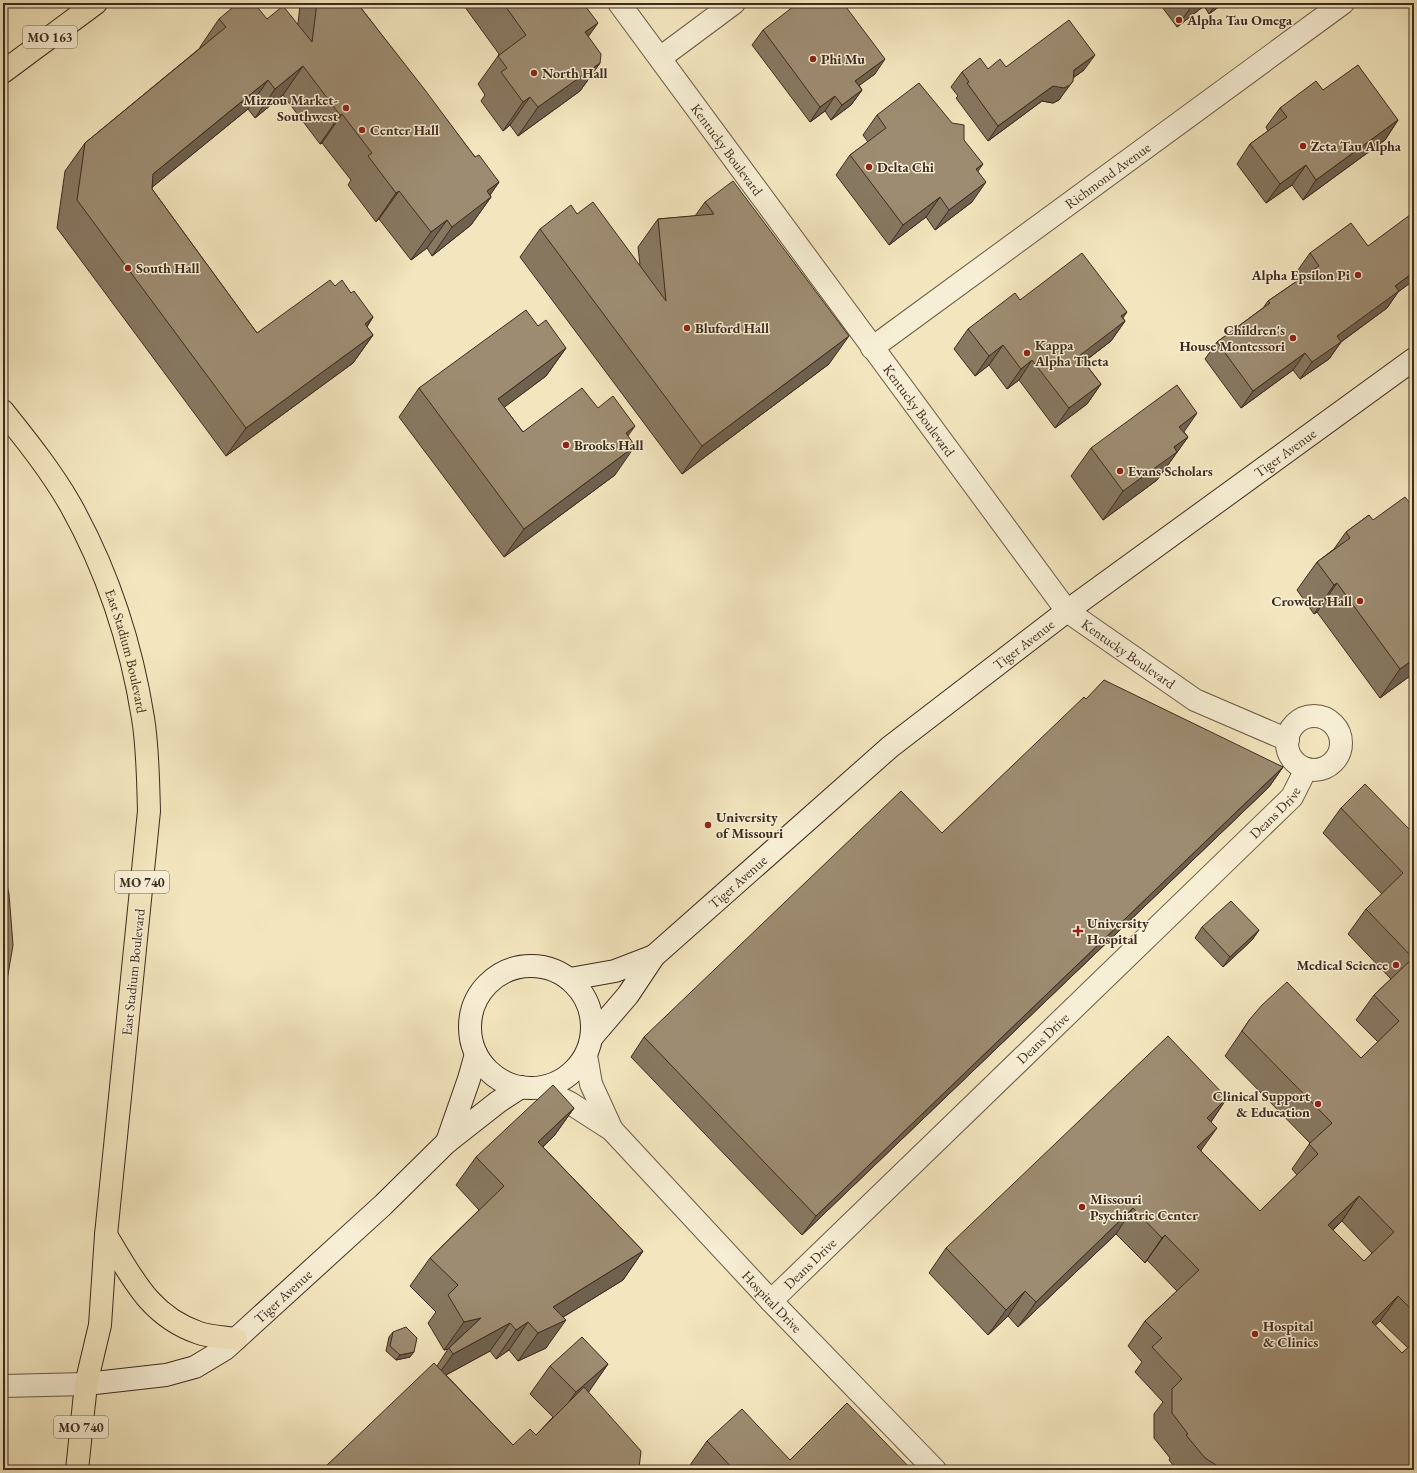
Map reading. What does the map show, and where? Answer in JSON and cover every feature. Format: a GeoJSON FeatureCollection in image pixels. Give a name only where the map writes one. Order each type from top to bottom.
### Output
{"type":"FeatureCollection","features":[{"type":"Feature","properties":{"kind":"main road","name":"MO 163"},"geometry":{"type":"LineString","coordinates":[[4,70],[96,3]]}},
{"type":"Feature","properties":{"kind":"main road","name":"East Stadium Boulevard"},"geometry":{"type":"LineString","coordinates":[[3,411],[43,462],[70,504],[92,548],[116,606],[132,666],[143,718],[148,764],[149,811],[106,1235],[100,1324],[86,1384],[76,1470]]}},
{"type":"Feature","properties":{"kind":"main road"},"geometry":{"type":"LineString","coordinates":[[106,1235],[147,1299],[160,1311],[176,1323],[200,1333],[236,1339]]}},
{"type":"Feature","properties":{"kind":"street","name":"Kentucky Boulevard"},"geometry":{"type":"LineString","coordinates":[[618,3],[1067,611],[1195,700],[1288,740]]}},
{"type":"Feature","properties":{"kind":"street"},"geometry":{"type":"LineString","coordinates":[[660,58],[734,3]]}},
{"type":"Feature","properties":{"kind":"street","name":"Richmond Avenue"},"geometry":{"type":"LineString","coordinates":[[872,348],[1343,3]]}},
{"type":"Feature","properties":{"kind":"street","name":"Tiger Avenue"},"geometry":{"type":"LineString","coordinates":[[589,1046],[628,995],[654,956],[890,747],[1067,611],[1414,359]]}},
{"type":"Feature","properties":{"kind":"street"},"geometry":{"type":"LineString","coordinates":[[1316,716],[1324,718],[1338,729],[1341,737],[1339,754],[1327,767],[1318,770],[1306,769],[1293,760],[1289,752],[1289,734],[1293,726],[1300,720],[1316,716]]}},
{"type":"Feature","properties":{"kind":"street","name":"Deans Drive"},"geometry":{"type":"LineString","coordinates":[[771,1301],[1292,797],[1306,769]]}},
{"type":"Feature","properties":{"kind":"street","name":"Tiger Avenue"},"geometry":{"type":"LineString","coordinates":[[570,979],[615,972],[654,956]]}},
{"type":"Feature","properties":{"kind":"street"},"geometry":{"type":"LineString","coordinates":[[531,965],[552,968],[570,979],[584,995],[592,1015],[589,1046],[574,1070],[559,1082],[530,1087],[502,1081],[487,1070],[476,1054],[470,1035],[470,1016],[478,996],[491,979],[510,969],[531,965]]}},
{"type":"Feature","properties":{"kind":"street","name":"Hospital Drive"},"geometry":{"type":"LineString","coordinates":[[589,1046],[591,1084],[612,1130]]}},
{"type":"Feature","properties":{"kind":"street","name":"Tiger Avenue"},"geometry":{"type":"LineString","coordinates":[[447,1142],[476,1054]]}},
{"type":"Feature","properties":{"kind":"street","name":"Tiger Avenue"},"geometry":{"type":"LineString","coordinates":[[3,1386],[86,1384],[166,1375],[195,1367],[225,1349],[383,1205],[447,1142],[498,1102],[530,1087]]}},
{"type":"Feature","properties":{"kind":"street","name":"Hospital Drive"},"geometry":{"type":"LineString","coordinates":[[530,1087],[570,1103],[612,1130],[771,1301],[935,1470]]}},
{"type":"Feature","properties":{"kind":"building"},"geometry":{"type":"Polygon","coordinates":[[[238,3],[254,3],[267,19],[283,6],[312,42],[317,3],[357,3],[475,157],[479,155],[499,182],[487,191],[491,197],[452,227],[447,220],[431,232],[399,191],[396,193],[368,156],[372,153],[342,114],[340,115],[303,66],[275,89],[268,80],[153,174],[152,189],[257,333],[330,280],[335,286],[342,280],[351,293],[354,291],[373,317],[365,324],[373,335],[246,428],[77,200],[85,143],[226,27],[219,19],[238,3]]]}},
{"type":"Feature","properties":{"kind":"building"},"geometry":{"type":"Polygon","coordinates":[[[503,3],[583,3],[598,23],[585,32],[601,54],[600,63],[538,107],[530,97],[523,102],[501,72],[507,68],[498,56],[526,35],[503,3]]]}},
{"type":"Feature","properties":{"kind":"building","name":"Phi Mu"},"geometry":{"type":"Polygon","coordinates":[[[798,3],[843,3],[885,59],[855,81],[862,90],[842,105],[835,96],[820,107],[763,30],[798,3]]]}},
{"type":"Feature","properties":{"kind":"building"},"geometry":{"type":"Polygon","coordinates":[[[1188,3],[1196,3],[1191,7],[1188,3]]]}},
{"type":"Feature","properties":{"kind":"building"},"geometry":{"type":"Polygon","coordinates":[[[1069,20],[1095,55],[1074,70],[1073,81],[1070,85],[1064,88],[1053,86],[998,126],[967,83],[969,82],[962,72],[980,58],[988,69],[1000,59],[1006,67],[1069,20]]]}},
{"type":"Feature","properties":{"kind":"building","name":"Zeta Tau Alpha"},"geometry":{"type":"Polygon","coordinates":[[[1358,65],[1398,120],[1316,180],[1306,165],[1280,184],[1250,144],[1287,117],[1280,108],[1316,81],[1323,90],[1358,65]]]}},
{"type":"Feature","properties":{"kind":"building","name":"Delta Chi"},"geometry":{"type":"Polygon","coordinates":[[[919,83],[952,123],[964,125],[964,140],[983,164],[976,169],[986,182],[949,210],[940,197],[903,225],[850,155],[886,128],[877,115],[919,83]]]}},
{"type":"Feature","properties":{"kind":"building","name":"Bluford Hall"},"geometry":{"type":"Polygon","coordinates":[[[733,181],[849,336],[702,446],[540,229],[571,205],[577,214],[593,202],[666,301],[658,219],[714,214],[705,202],[733,181]]]}},
{"type":"Feature","properties":{"kind":"building"},"geometry":{"type":"Polygon","coordinates":[[[1414,212],[1414,272],[1395,286],[1399,291],[1337,336],[1341,342],[1312,362],[1305,353],[1253,391],[1217,342],[1270,303],[1268,301],[1319,266],[1310,253],[1351,223],[1368,246],[1414,212]]]}},
{"type":"Feature","properties":{"kind":"building","name":"Kappa Alpha Theta"},"geometry":{"type":"Polygon","coordinates":[[[1082,253],[1127,312],[1121,316],[1125,321],[1079,356],[1101,384],[1069,408],[1032,360],[1021,369],[1003,345],[989,356],[968,329],[1015,293],[1020,300],[1082,253]]]}},
{"type":"Feature","properties":{"kind":"building","name":"Brooks Hall"},"geometry":{"type":"Polygon","coordinates":[[[526,310],[538,326],[546,320],[566,348],[498,399],[523,432],[582,388],[598,408],[613,396],[635,426],[626,433],[635,446],[524,529],[419,388],[526,310]]]}},
{"type":"Feature","properties":{"kind":"building"},"geometry":{"type":"Polygon","coordinates":[[[1177,385],[1197,413],[1179,427],[1188,437],[1174,447],[1177,452],[1123,491],[1091,448],[1177,385]]]}},
{"type":"Feature","properties":{"kind":"building","name":"Crowder Hall"},"geometry":{"type":"Polygon","coordinates":[[[1405,497],[1414,508],[1414,659],[1400,669],[1337,583],[1334,585],[1317,562],[1350,538],[1346,532],[1369,515],[1373,520],[1405,497]]]}},
{"type":"Feature","properties":{"kind":"building"},"geometry":{"type":"Polygon","coordinates":[[[1104,680],[1283,767],[816,1216],[644,1037],[901,791],[942,833],[1084,697],[1086,699],[1104,680]]]}},
{"type":"Feature","properties":{"kind":"building"},"geometry":{"type":"Polygon","coordinates":[[[1365,784],[1414,834],[1414,1312],[1398,1296],[1372,1322],[1402,1353],[1414,1342],[1414,1470],[1224,1470],[1205,1458],[1186,1435],[1188,1434],[1172,1413],[1172,1389],[1182,1379],[1152,1347],[1162,1338],[1145,1321],[1199,1270],[1165,1235],[1162,1238],[1133,1208],[1036,1302],[1025,1291],[1006,1310],[946,1248],[1168,1036],[1227,1098],[1207,1118],[1217,1128],[1197,1147],[1260,1211],[1318,1154],[1309,1144],[1332,1123],[1242,1031],[1262,1005],[1287,982],[1361,1058],[1399,1021],[1374,995],[1413,958],[1366,909],[1403,873],[1341,808],[1365,784]],[[1359,1196],[1328,1225],[1364,1261],[1394,1232],[1359,1196]]]}},
{"type":"Feature","properties":{"kind":"building"},"geometry":{"type":"Polygon","coordinates":[[[3,866],[9,894],[13,945],[3,1004],[3,866]]]}},
{"type":"Feature","properties":{"kind":"building"},"geometry":{"type":"Polygon","coordinates":[[[1231,901],[1259,930],[1230,957],[1202,927],[1231,901]]]}},
{"type":"Feature","properties":{"kind":"building"},"geometry":{"type":"Polygon","coordinates":[[[553,1085],[574,1108],[538,1142],[643,1251],[553,1307],[566,1320],[538,1333],[528,1322],[516,1330],[510,1323],[453,1354],[449,1348],[481,1318],[464,1322],[448,1295],[458,1285],[430,1258],[504,1186],[476,1157],[553,1085]]]}},
{"type":"Feature","properties":{"kind":"building"},"geometry":{"type":"Polygon","coordinates":[[[406,1327],[417,1338],[414,1352],[400,1355],[390,1346],[393,1332],[406,1327]]]}},
{"type":"Feature","properties":{"kind":"building"},"geometry":{"type":"Polygon","coordinates":[[[582,1337],[608,1364],[576,1392],[550,1366],[582,1337]]]}},
{"type":"Feature","properties":{"kind":"building"},"geometry":{"type":"Polygon","coordinates":[[[434,1363],[513,1445],[530,1429],[536,1435],[584,1387],[641,1451],[639,1468],[641,1470],[326,1470],[324,1468],[434,1363]]]}},
{"type":"Feature","properties":{"kind":"building"},"geometry":{"type":"Polygon","coordinates":[[[847,1403],[912,1470],[734,1470],[707,1441],[742,1409],[790,1460],[847,1403]]]}},
{"type":"Feature","properties":{"kind":"building"},"geometry":{"type":"Polygon","coordinates":[[[252,1465],[257,1470],[247,1470],[252,1465]]]}},
{"type":"Feature","properties":{"kind":"place","name":"Alpha Tau Omega"},"geometry":{"type":"Point","coordinates":[1179,20]}},
{"type":"Feature","properties":{"kind":"place","name":"Phi Mu"},"geometry":{"type":"Point","coordinates":[813,59]}},
{"type":"Feature","properties":{"kind":"place","name":"North Hall"},"geometry":{"type":"Point","coordinates":[534,73]}},
{"type":"Feature","properties":{"kind":"place","name":"Mizzou Market- Southwest"},"geometry":{"type":"Point","coordinates":[346,108]}},
{"type":"Feature","properties":{"kind":"place","name":"Center Hall"},"geometry":{"type":"Point","coordinates":[362,130]}},
{"type":"Feature","properties":{"kind":"place","name":"Zeta Tau Alpha"},"geometry":{"type":"Point","coordinates":[1303,146]}},
{"type":"Feature","properties":{"kind":"place","name":"Delta Chi"},"geometry":{"type":"Point","coordinates":[869,167]}},
{"type":"Feature","properties":{"kind":"place","name":"South Hall"},"geometry":{"type":"Point","coordinates":[128,268]}},
{"type":"Feature","properties":{"kind":"place","name":"Alpha Epsilon Pi"},"geometry":{"type":"Point","coordinates":[1358,275]}},
{"type":"Feature","properties":{"kind":"place","name":"Bluford Hall"},"geometry":{"type":"Point","coordinates":[687,328]}},
{"type":"Feature","properties":{"kind":"place","name":"Children's House Montessori"},"geometry":{"type":"Point","coordinates":[1293,338]}},
{"type":"Feature","properties":{"kind":"place","name":"Kappa Alpha Theta"},"geometry":{"type":"Point","coordinates":[1027,353]}},
{"type":"Feature","properties":{"kind":"place","name":"Brooks Hall"},"geometry":{"type":"Point","coordinates":[566,445]}},
{"type":"Feature","properties":{"kind":"place","name":"Evans Scholars"},"geometry":{"type":"Point","coordinates":[1120,471]}},
{"type":"Feature","properties":{"kind":"place","name":"Crowder Hall"},"geometry":{"type":"Point","coordinates":[1360,601]}},
{"type":"Feature","properties":{"kind":"place","name":"University of Missouri"},"geometry":{"type":"Point","coordinates":[708,825]}},
{"type":"Feature","properties":{"kind":"place","name":"University Hospital"},"geometry":{"type":"Point","coordinates":[1078,931]}},
{"type":"Feature","properties":{"kind":"place","name":"Medical Science"},"geometry":{"type":"Point","coordinates":[1396,965]}},
{"type":"Feature","properties":{"kind":"place","name":"Clinical Support & Education"},"geometry":{"type":"Point","coordinates":[1318,1104]}},
{"type":"Feature","properties":{"kind":"place","name":"Missouri Psychiatric Center"},"geometry":{"type":"Point","coordinates":[1082,1207]}},
{"type":"Feature","properties":{"kind":"place","name":"Hospital & Clinics"},"geometry":{"type":"Point","coordinates":[1255,1334]}}]}
